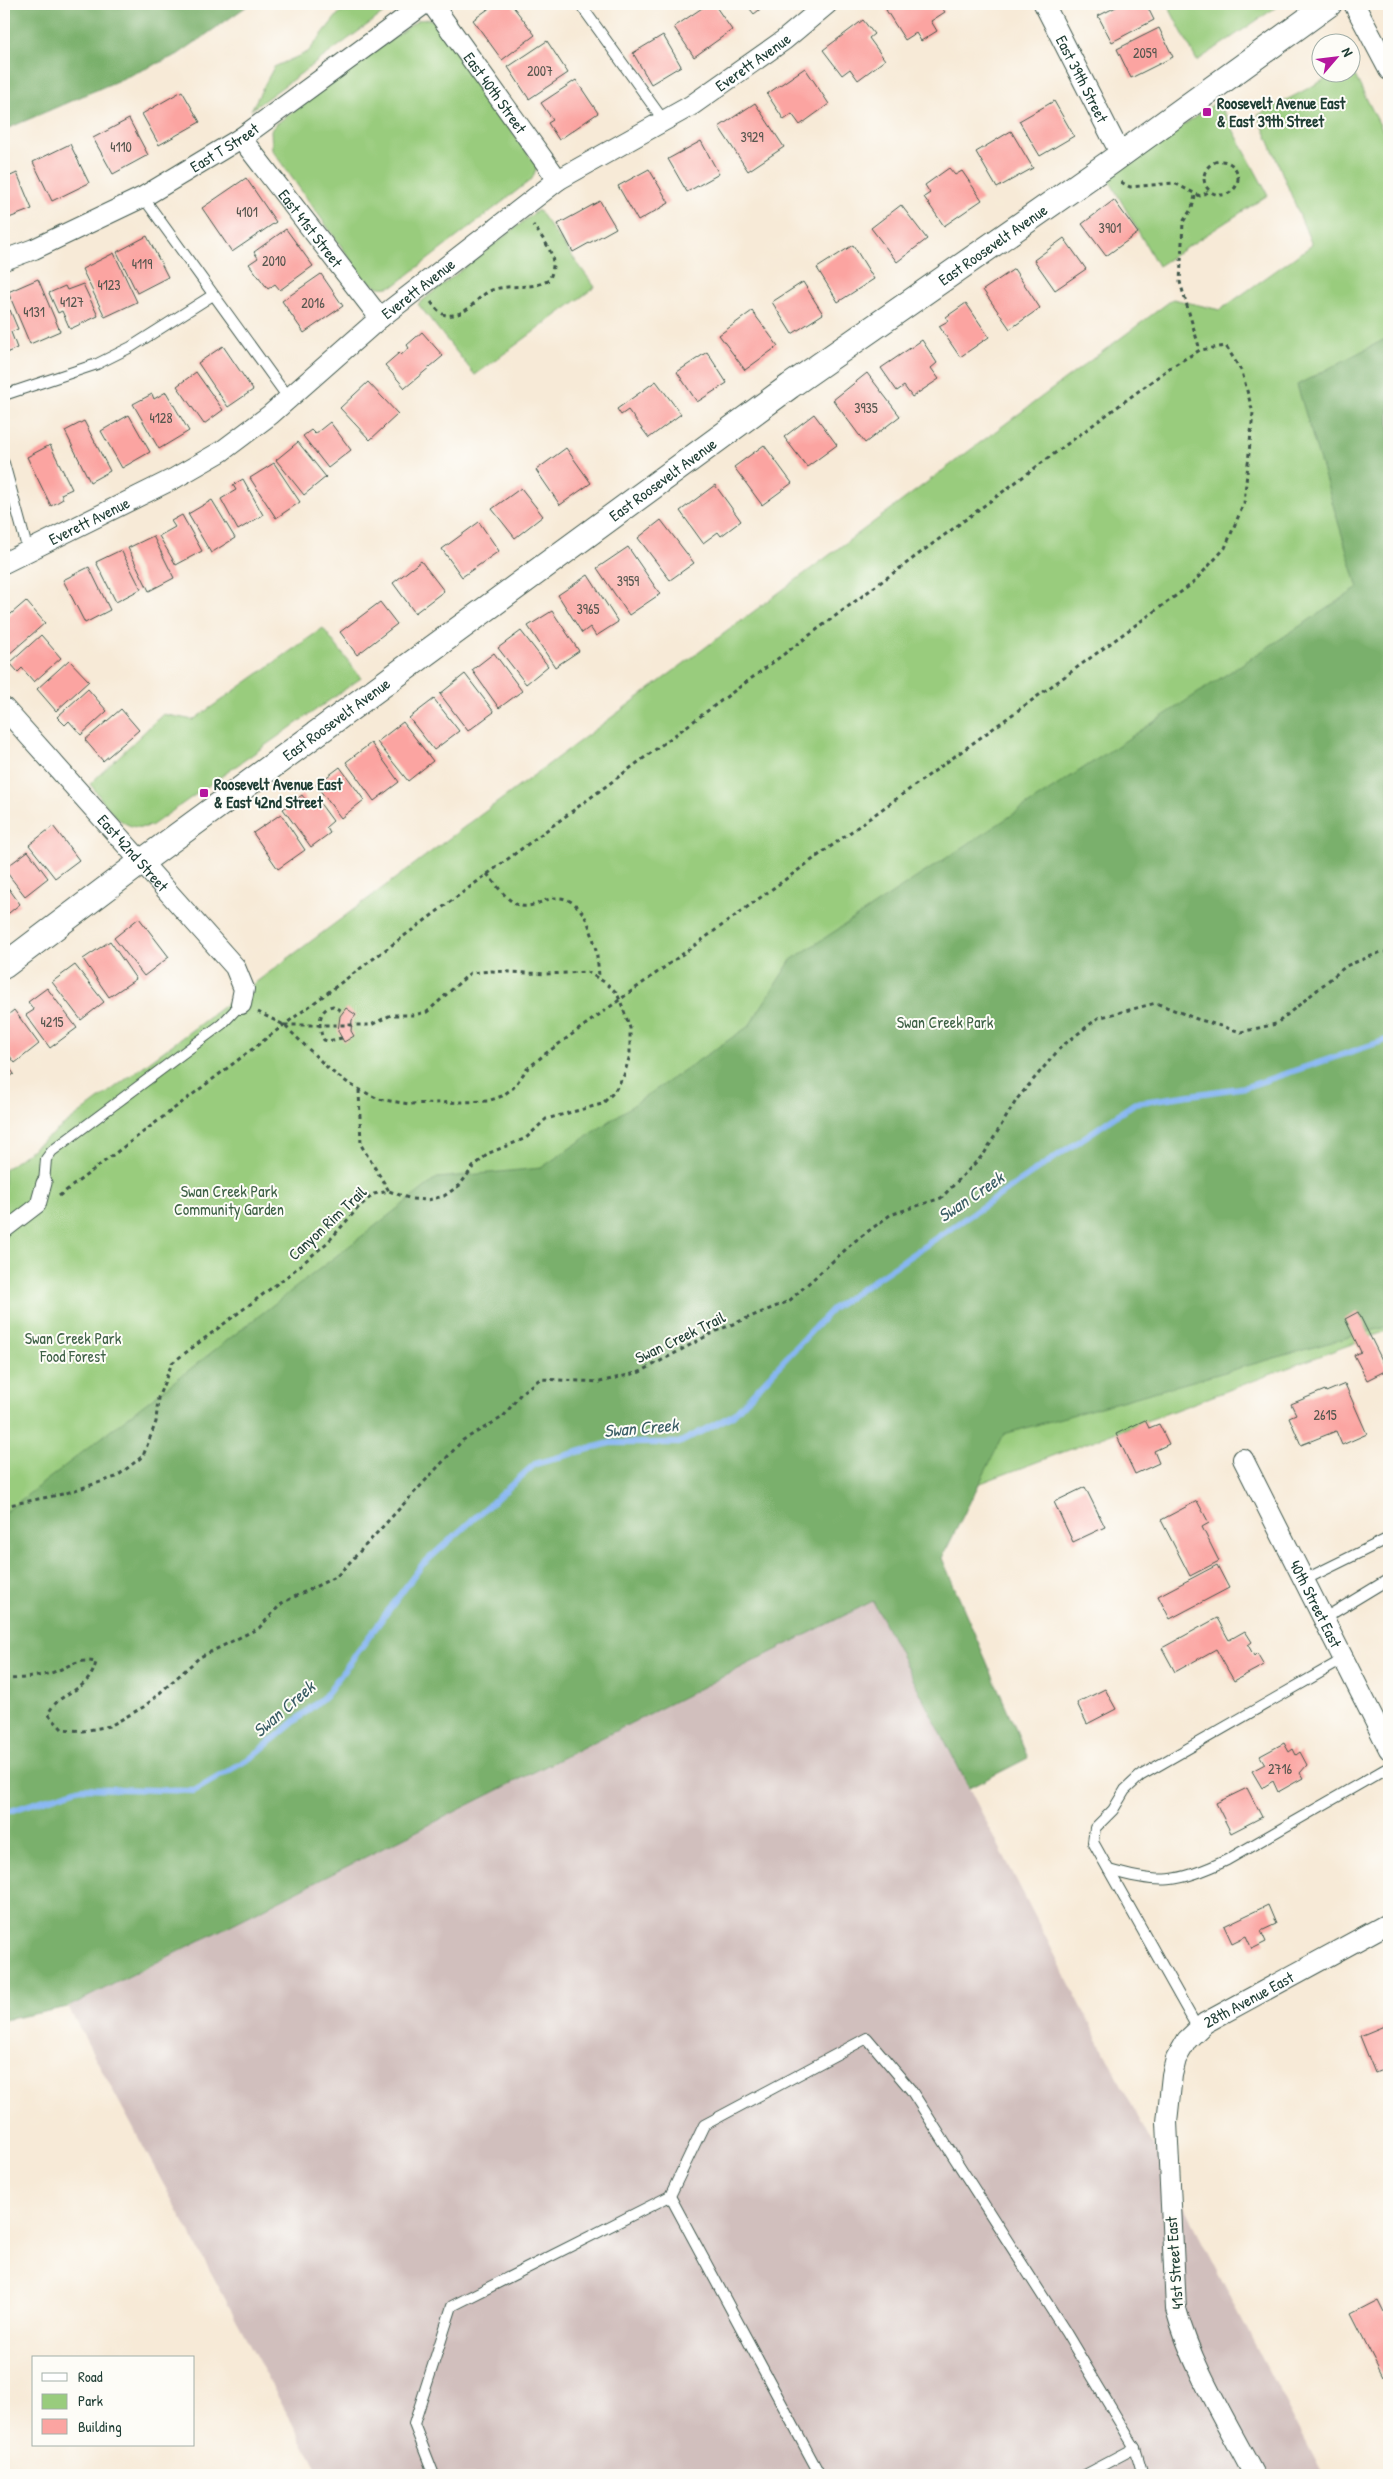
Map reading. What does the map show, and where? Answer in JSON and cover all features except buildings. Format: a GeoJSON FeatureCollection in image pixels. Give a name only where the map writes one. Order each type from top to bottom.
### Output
{"type":"FeatureCollection","features":[{"type":"Feature","properties":{"kind":"street","name":"East T Street"},"geometry":{"type":"LineString","coordinates":[[4,260],[34,249],[143,197],[241,138],[424,4]]}},
{"type":"Feature","properties":{"kind":"street","name":"East 40th Street"},"geometry":{"type":"LineString","coordinates":[[432,4],[558,180]]}},
{"type":"Feature","properties":{"kind":"street","name":"Everett Avenue"},"geometry":{"type":"LineString","coordinates":[[4,563],[175,478],[222,451],[289,399],[380,318],[558,180],[692,105],[784,40],[827,4]]}},
{"type":"Feature","properties":{"kind":"street","name":"East 39th Street"},"geometry":{"type":"LineString","coordinates":[[1044,4],[1114,159]]}},
{"type":"Feature","properties":{"kind":"street","name":"East Roosevelt Avenue"},"geometry":{"type":"LineString","coordinates":[[4,966],[790,386],[1114,159],[1329,4]]}},
{"type":"Feature","properties":{"kind":"street"},"geometry":{"type":"LineString","coordinates":[[1354,4],[1389,70]]}},
{"type":"Feature","properties":{"kind":"street","name":"East 41st Street"},"geometry":{"type":"LineString","coordinates":[[241,138],[380,318]]}},
{"type":"Feature","properties":{"kind":"street","name":"East 42nd Street"},"geometry":{"type":"LineString","coordinates":[[4,708],[140,864],[235,967],[244,989],[241,1004]]}},
{"type":"Feature","properties":{"kind":"street"},"geometry":{"type":"LineString","coordinates":[[4,1231],[41,1201],[44,1184]]}},
{"type":"Feature","properties":{"kind":"street","name":"40th Street East"},"geometry":{"type":"LineString","coordinates":[[1243,1459],[1389,1749]]}},
{"type":"Feature","properties":{"kind":"street","name":"28th Avenue East"},"geometry":{"type":"LineString","coordinates":[[1167,2122],[1176,2059],[1182,2046],[1198,2029],[1222,2012],[1389,1923]]}},
{"type":"Feature","properties":{"kind":"street","name":"41st Street East"},"geometry":{"type":"LineString","coordinates":[[1167,2122],[1176,2309],[1184,2339],[1195,2363],[1254,2475]]}},
{"type":"Feature","properties":{"kind":"lane"},"geometry":{"type":"LineString","coordinates":[[580,4],[664,121]]}},
{"type":"Feature","properties":{"kind":"lane"},"geometry":{"type":"LineString","coordinates":[[143,197],[289,399]]}},
{"type":"Feature","properties":{"kind":"lane"},"geometry":{"type":"LineString","coordinates":[[4,395],[96,364],[131,348],[214,295]]}},
{"type":"Feature","properties":{"kind":"lane"},"geometry":{"type":"LineString","coordinates":[[4,463],[28,551]]}},
{"type":"Feature","properties":{"kind":"lane"},"geometry":{"type":"LineString","coordinates":[[44,1184],[46,1158],[52,1150],[222,1024],[241,1004]]}},
{"type":"Feature","properties":{"kind":"lane"},"geometry":{"type":"LineString","coordinates":[[1304,1580],[1389,1538]]}},
{"type":"Feature","properties":{"kind":"lane"},"geometry":{"type":"LineString","coordinates":[[1323,1619],[1389,1579]]}},
{"type":"Feature","properties":{"kind":"lane"},"geometry":{"type":"LineString","coordinates":[[1198,2029],[1093,1842],[1095,1828],[1113,1810],[1125,1790],[1140,1776],[1344,1658]]}},
{"type":"Feature","properties":{"kind":"lane"},"geometry":{"type":"LineString","coordinates":[[1109,1870],[1137,1878],[1174,1881],[1204,1872],[1389,1767]]}},
{"type":"Feature","properties":{"kind":"lane"},"geometry":{"type":"LineString","coordinates":[[434,2475],[414,2424],[452,2306],[670,2196],[704,2125],[867,2038],[911,2090],[1065,2331],[1135,2448],[1142,2475]]}},
{"type":"Feature","properties":{"kind":"lane"},"geometry":{"type":"LineString","coordinates":[[670,2196],[820,2475]]}},
{"type":"Feature","properties":{"kind":"lane"},"geometry":{"type":"LineString","coordinates":[[1084,2475],[1135,2448]]}},
{"type":"Feature","properties":{"kind":"path"},"geometry":{"type":"LineString","coordinates":[[1114,159],[1122,183],[1130,187],[1174,182],[1196,196],[1210,191],[1223,194],[1232,190],[1238,180],[1236,170],[1232,165],[1217,161],[1208,168],[1204,178],[1210,191]]}},
{"type":"Feature","properties":{"kind":"path"},"geometry":{"type":"LineString","coordinates":[[1196,196],[1192,208],[1183,222],[1180,282],[1200,350]]}},
{"type":"Feature","properties":{"kind":"path"},"geometry":{"type":"LineString","coordinates":[[419,288],[439,312],[452,316],[467,311],[480,298],[491,291],[511,286],[533,288],[549,280],[554,271],[553,256],[521,209]]}},
{"type":"Feature","properties":{"kind":"path"},"geometry":{"type":"LineString","coordinates":[[34,1208],[61,1195],[284,1025],[1163,373],[1200,350],[1226,346],[1242,372],[1253,413],[1244,504],[1225,548],[1192,584],[539,1059],[526,1069],[513,1088],[502,1096],[488,1101],[409,1104],[378,1099],[330,1071],[284,1025],[241,1004]]}},
{"type":"Feature","properties":{"kind":"path"},"geometry":{"type":"LineString","coordinates":[[488,874],[510,900],[520,906],[532,905],[555,898],[568,899],[581,908],[595,945],[599,978]]}},
{"type":"Feature","properties":{"kind":"path","name":"Swan Creek Trail"},"geometry":{"type":"LineString","coordinates":[[4,1679],[27,1678],[52,1672],[82,1659],[96,1662],[93,1674],[82,1686],[54,1702],[48,1714],[62,1729],[83,1731],[110,1726],[146,1706],[200,1657],[259,1628],[282,1603],[337,1576],[463,1440],[503,1417],[522,1392],[540,1379],[600,1382],[640,1372],[716,1331],[789,1301],[855,1241],[890,1215],[941,1198],[984,1154],[1018,1098],[1061,1047],[1098,1018],[1156,1003],[1196,1019],[1241,1032],[1276,1024],[1346,966],[1381,952],[1389,952]]}},
{"type":"Feature","properties":{"kind":"path"},"geometry":{"type":"LineString","coordinates":[[284,1025],[372,1024],[390,1015],[414,1015],[427,1012],[470,973],[481,971],[546,974],[587,972],[599,978],[616,992],[620,1000]]}},
{"type":"Feature","properties":{"kind":"path","name":"Canyon Rim Trail"},"geometry":{"type":"LineString","coordinates":[[4,1506],[63,1494],[116,1477],[143,1456],[156,1422],[158,1398],[172,1362],[290,1274],[328,1242],[359,1207],[374,1194],[389,1191],[410,1198],[428,1200],[444,1196],[460,1185],[473,1167],[489,1154],[526,1138],[546,1119],[602,1104],[614,1092],[624,1075],[630,1055],[630,1028],[620,1000]]}},
{"type":"Feature","properties":{"kind":"path"},"geometry":{"type":"LineString","coordinates":[[342,1038],[324,1040],[320,1032],[320,1025],[322,1012],[325,1009],[333,1006],[343,1012]]}},
{"type":"Feature","properties":{"kind":"path"},"geometry":{"type":"LineString","coordinates":[[359,1089],[361,1145],[389,1191]]}},
{"type":"Feature","properties":{"kind":"shaded area"},"geometry":{"type":"Polygon","coordinates":[[[873,1601],[1322,2475],[320,2475],[68,2007],[873,1601]]]}},
{"type":"Feature","properties":{"kind":"green space"},"geometry":{"type":"Polygon","coordinates":[[[4,4],[250,4],[177,55],[4,130],[4,4]]]}},
{"type":"Feature","properties":{"kind":"green space"},"geometry":{"type":"Polygon","coordinates":[[[396,4],[251,110],[274,67],[308,52],[339,13],[355,5],[396,4]]]}},
{"type":"Feature","properties":{"kind":"green space"},"geometry":{"type":"Polygon","coordinates":[[[1167,4],[1281,4],[1197,61],[1167,4]]]}},
{"type":"Feature","properties":{"kind":"green space"},"geometry":{"type":"Polygon","coordinates":[[[430,19],[440,25],[537,167],[532,179],[395,285],[379,287],[364,278],[272,150],[271,130],[276,124],[418,20],[430,19]]]}},
{"type":"Feature","properties":{"kind":"green space","name":"Swan Creek Park"},"geometry":{"type":"Polygon","coordinates":[[[1320,82],[1358,82],[1389,143],[1389,1330],[914,1508],[4,1971],[4,1170],[1173,299],[1220,310],[1312,245],[1258,115],[1320,82]]]}},
{"type":"Feature","properties":{"kind":"green space"},"geometry":{"type":"Polygon","coordinates":[[[1218,101],[1268,195],[1158,266],[1108,178],[1218,101]]]}},
{"type":"Feature","properties":{"kind":"green space"},"geometry":{"type":"Polygon","coordinates":[[[538,210],[595,287],[475,375],[418,304],[538,210]]]}},
{"type":"Feature","properties":{"kind":"green space","name":"Swan Creek Park"},"geometry":{"type":"Polygon","coordinates":[[[1389,337],[1389,1326],[1004,1434],[942,1558],[1028,1758],[969,1788],[873,1601],[68,2007],[4,2020],[4,1513],[437,1178],[541,1168],[749,1026],[791,960],[1358,588],[1297,385],[1389,337]]]}},
{"type":"Feature","properties":{"kind":"green space"},"geometry":{"type":"Polygon","coordinates":[[[323,628],[361,678],[151,826],[131,826],[123,822],[115,816],[90,784],[163,714],[193,720],[323,628]]]}},
{"type":"Feature","properties":{"kind":"waterway","name":"Swan Creek"},"geometry":{"type":"LineString","coordinates":[[4,1813],[81,1788],[194,1791],[252,1757],[325,1696],[422,1565],[535,1464],[610,1443],[679,1443],[733,1415],[832,1309],[1135,1103],[1246,1087],[1389,1039]]}},
{"type":"Feature","properties":{"kind":"place","name":"Roosevelt Avenue East & East 39th Street"},"geometry":{"type":"Point","coordinates":[1207,112]}},
{"type":"Feature","properties":{"kind":"place","name":"Roosevelt Avenue East & East 42nd Street"},"geometry":{"type":"Point","coordinates":[204,793]}},
{"type":"Feature","properties":{"kind":"park label","name":"Swan Creek Park Community Garden"},"geometry":{"type":"Point","coordinates":[229,1200]}},
{"type":"Feature","properties":{"kind":"park label","name":"Swan Creek Park Food Forest"},"geometry":{"type":"Point","coordinates":[73,1347]}}]}
